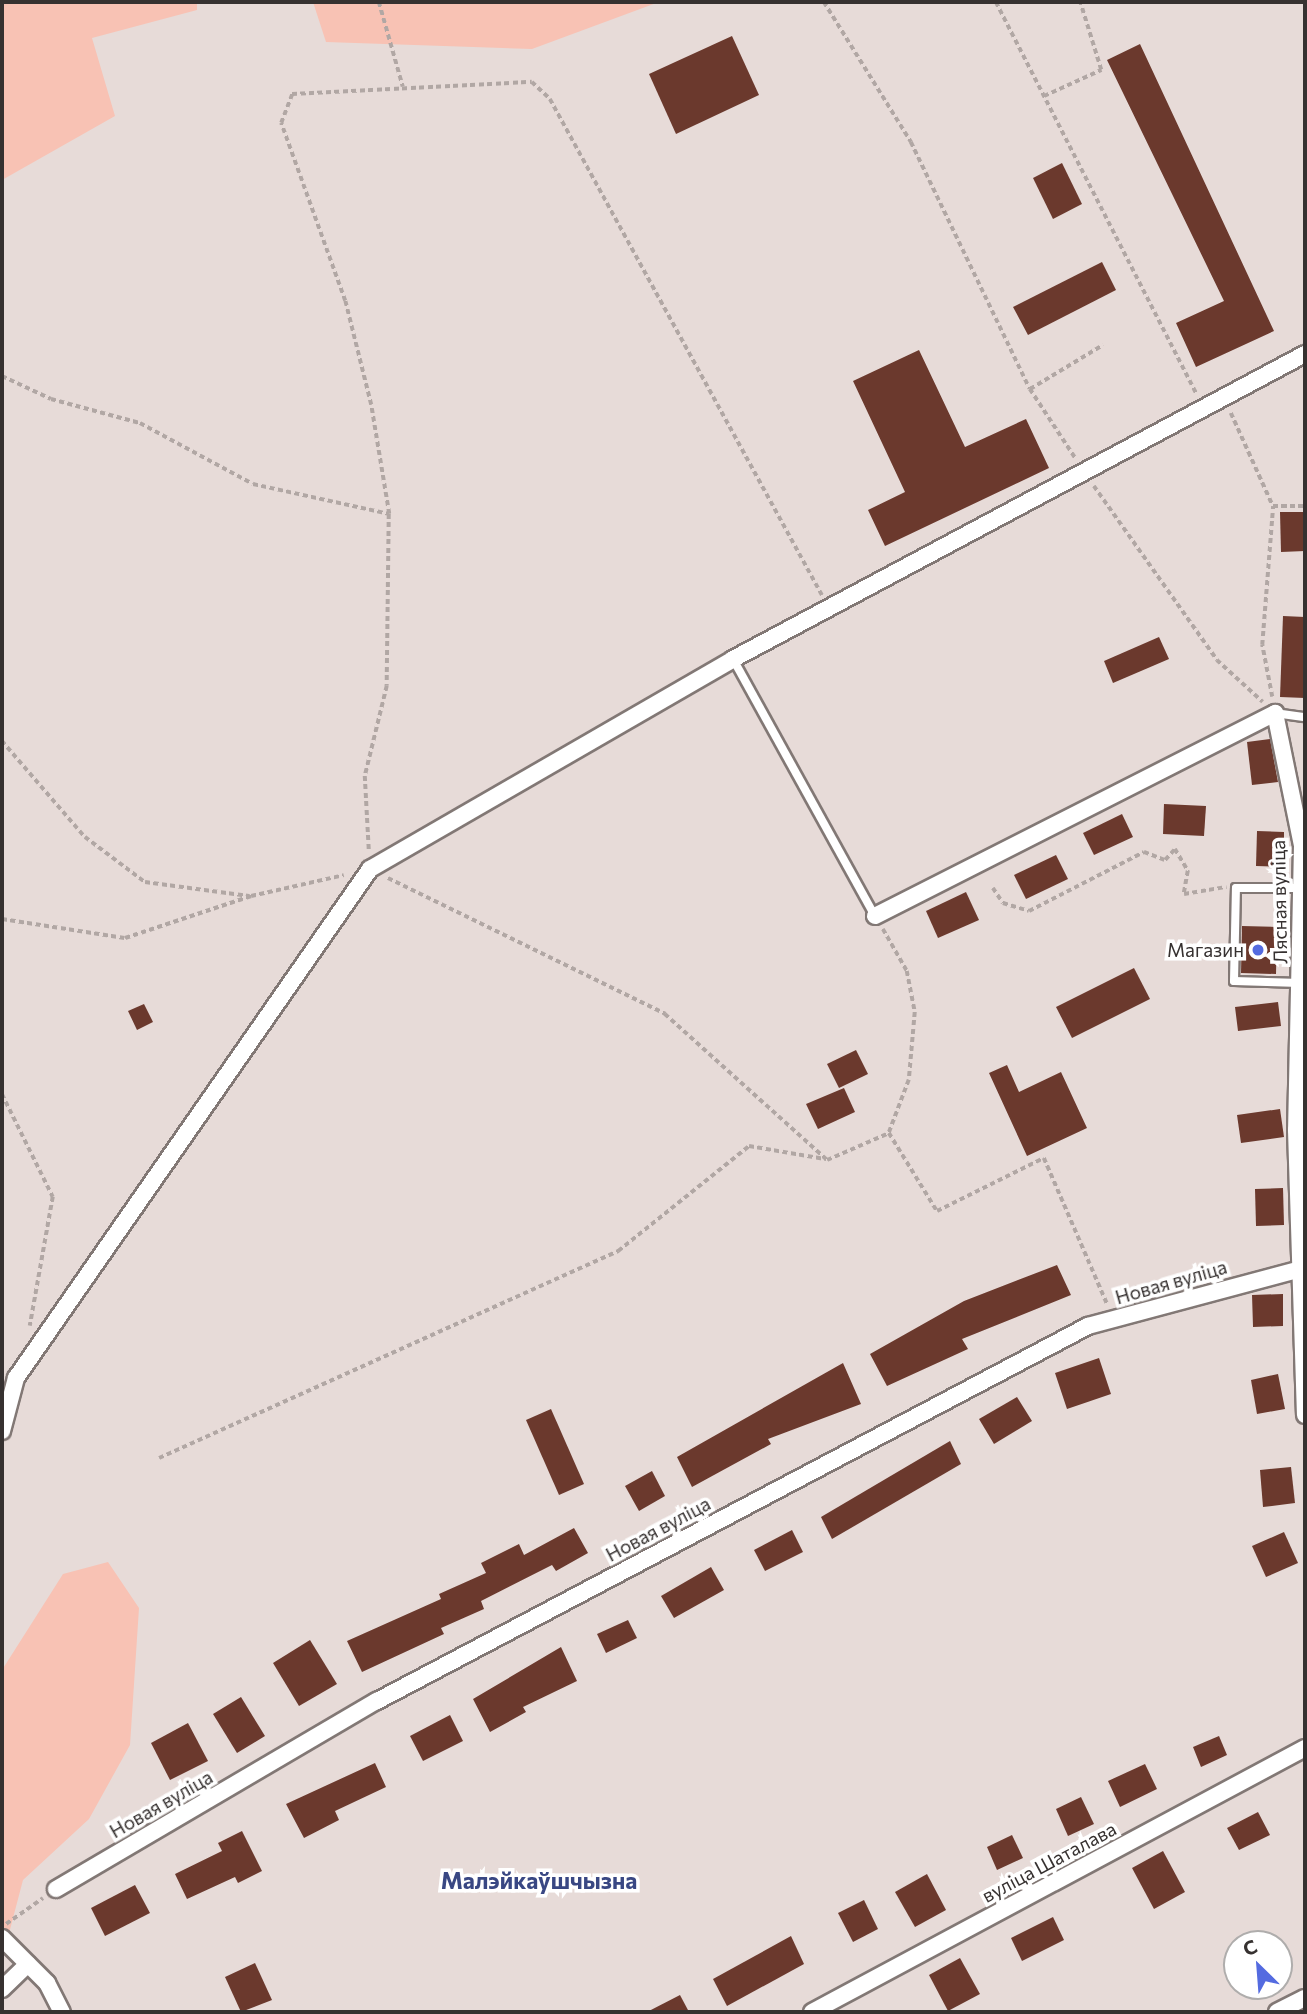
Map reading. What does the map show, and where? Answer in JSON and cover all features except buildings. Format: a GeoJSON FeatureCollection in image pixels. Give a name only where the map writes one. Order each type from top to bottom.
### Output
{"type":"FeatureCollection","features":[{"type":"Feature","properties":{"kind":"street"},"geometry":{"type":"LineString","coordinates":[[2,1432],[16,1378],[370,869],[733,659],[1305,354]]}},
{"type":"Feature","properties":{"kind":"street"},"geometry":{"type":"LineString","coordinates":[[875,916],[1275,713]]}},
{"type":"Feature","properties":{"kind":"street","name":"Лясная вуліца"},"geometry":{"type":"LineString","coordinates":[[1275,713],[1302,846],[1304,888],[1301,1268],[1305,1415]]}},
{"type":"Feature","properties":{"kind":"street","name":"Новая вуліца"},"geometry":{"type":"LineString","coordinates":[[56,1889],[377,1701],[1088,1325],[1114,1321],[1301,1268]]}},
{"type":"Feature","properties":{"kind":"street","name":"вуліца Шаталава"},"geometry":{"type":"LineString","coordinates":[[813,2012],[1305,1748]]}},
{"type":"Feature","properties":{"kind":"street"},"geometry":{"type":"LineString","coordinates":[[2,1938],[47,1983],[62,2012]]}},
{"type":"Feature","properties":{"kind":"street"},"geometry":{"type":"LineString","coordinates":[[2,1989],[28,1964]]}},
{"type":"Feature","properties":{"kind":"street"},"geometry":{"type":"LineString","coordinates":[[1277,2012],[1305,1998]]}},
{"type":"Feature","properties":{"kind":"lane"},"geometry":{"type":"LineString","coordinates":[[733,659],[875,916]]}},
{"type":"Feature","properties":{"kind":"lane"},"geometry":{"type":"LineString","coordinates":[[1275,713],[1305,717]]}},
{"type":"Feature","properties":{"kind":"lane"},"geometry":{"type":"LineString","coordinates":[[1304,888],[1236,888],[1234,981],[1304,982]]}},
{"type":"Feature","properties":{"kind":"path"},"geometry":{"type":"LineString","coordinates":[[379,2],[403,87]]}},
{"type":"Feature","properties":{"kind":"path"},"geometry":{"type":"LineString","coordinates":[[824,2],[911,142],[1030,389],[1084,472],[1217,660],[1275,713]]}},
{"type":"Feature","properties":{"kind":"path"},"geometry":{"type":"LineString","coordinates":[[996,2],[1204,409]]}},
{"type":"Feature","properties":{"kind":"path"},"geometry":{"type":"LineString","coordinates":[[1044,96],[1101,70],[1080,2]]}},
{"type":"Feature","properties":{"kind":"path"},"geometry":{"type":"LineString","coordinates":[[370,869],[365,776],[387,686],[389,514],[371,405],[345,301],[281,123],[292,94],[508,79],[532,82],[550,99],[829,608]]}},
{"type":"Feature","properties":{"kind":"path"},"geometry":{"type":"LineString","coordinates":[[1030,389],[1103,345]]}},
{"type":"Feature","properties":{"kind":"path"},"geometry":{"type":"LineString","coordinates":[[2,376],[51,399],[140,423],[253,484],[389,514]]}},
{"type":"Feature","properties":{"kind":"path"},"geometry":{"type":"LineString","coordinates":[[1224,398],[1273,506],[1262,645],[1275,713]]}},
{"type":"Feature","properties":{"kind":"path"},"geometry":{"type":"LineString","coordinates":[[1273,506],[1305,506]]}},
{"type":"Feature","properties":{"kind":"path"},"geometry":{"type":"LineString","coordinates":[[2,741],[85,837],[145,881],[251,897]]}},
{"type":"Feature","properties":{"kind":"path"},"geometry":{"type":"LineString","coordinates":[[993,888],[1003,903],[1029,911],[1144,852],[1165,860],[1175,849],[1188,871],[1184,894],[1236,888]]}},
{"type":"Feature","properties":{"kind":"path"},"geometry":{"type":"LineString","coordinates":[[2,919],[125,938],[251,897],[370,869],[666,1014],[827,1160]]}},
{"type":"Feature","properties":{"kind":"path"},"geometry":{"type":"LineString","coordinates":[[159,1458],[618,1251],[748,1146],[827,1160],[889,1133],[909,1080],[915,1012],[907,971],[875,916]]}},
{"type":"Feature","properties":{"kind":"path"},"geometry":{"type":"LineString","coordinates":[[2,1094],[53,1197],[29,1330]]}},
{"type":"Feature","properties":{"kind":"path"},"geometry":{"type":"LineString","coordinates":[[889,1133],[937,1211],[1044,1158],[1114,1321]]}},
{"type":"Feature","properties":{"kind":"path"},"geometry":{"type":"LineString","coordinates":[[2,1928],[56,1889]]}},
{"type":"Feature","properties":{"kind":"shaded area"},"geometry":{"type":"Polygon","coordinates":[[[2,2],[197,2],[197,10],[92,38],[115,116],[2,180],[2,2]]]}},
{"type":"Feature","properties":{"kind":"shaded area"},"geometry":{"type":"Polygon","coordinates":[[[313,2],[659,2],[532,49],[326,42],[313,2]]]}},
{"type":"Feature","properties":{"kind":"shaded area"},"geometry":{"type":"Polygon","coordinates":[[[108,1562],[139,1608],[130,1745],[89,1819],[23,1880],[2,1960],[2,1670],[63,1574],[108,1562]]]}},
{"type":"Feature","properties":{"kind":"place","name":"Магазин"},"geometry":{"type":"Point","coordinates":[1258,950]}},
{"type":"Feature","properties":{"kind":"district","name":"Малэйкаўшчызна"},"geometry":{"type":"Point","coordinates":[539,1880]}}]}
